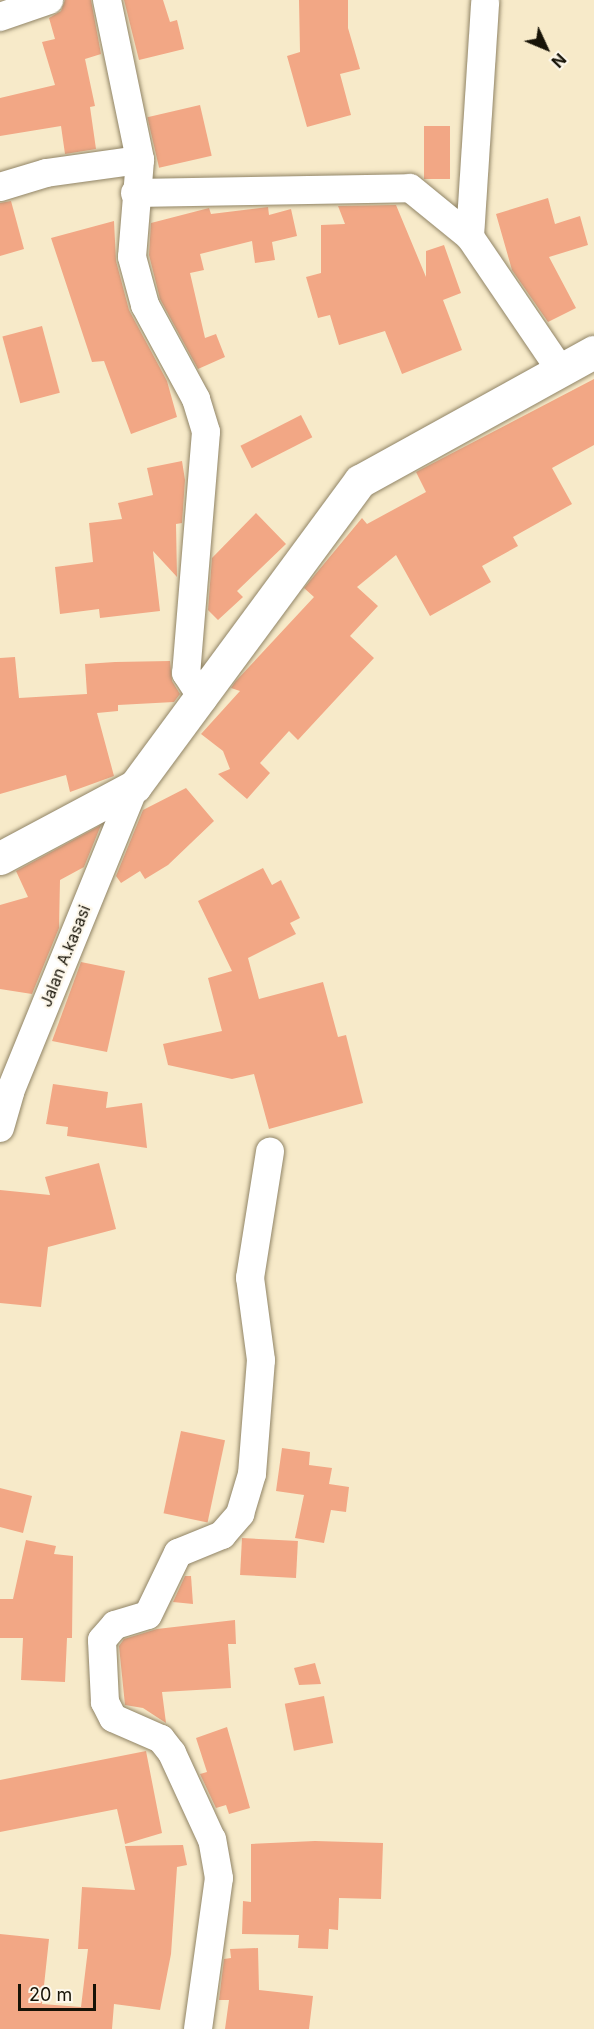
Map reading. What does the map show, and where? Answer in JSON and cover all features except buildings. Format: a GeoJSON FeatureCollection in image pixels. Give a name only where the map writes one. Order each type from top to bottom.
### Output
{"type":"FeatureCollection","features":[{"type":"Feature","properties":{"kind":"main road"},"geometry":{"type":"LineString","coordinates":[[0,858],[135,786],[203,699],[268,600],[360,482],[594,352]]}},
{"type":"Feature","properties":{"kind":"street"},"geometry":{"type":"LineString","coordinates":[[0,17],[49,0]]}},
{"type":"Feature","properties":{"kind":"street"},"geometry":{"type":"LineString","coordinates":[[107,0],[140,160],[135,193],[132,257],[145,305],[196,399],[206,432],[186,673],[203,699]]}},
{"type":"Feature","properties":{"kind":"street"},"geometry":{"type":"LineString","coordinates":[[470,237],[486,2]]}},
{"type":"Feature","properties":{"kind":"street"},"geometry":{"type":"LineString","coordinates":[[0,187],[46,173],[140,160]]}},
{"type":"Feature","properties":{"kind":"street"},"geometry":{"type":"LineString","coordinates":[[135,193],[392,185],[425,195],[470,237],[561,371]]}},
{"type":"Feature","properties":{"kind":"street","name":"Jalan A.kasasi"},"geometry":{"type":"LineString","coordinates":[[0,1128],[10,1092],[135,786]]}},
{"type":"Feature","properties":{"kind":"street"},"geometry":{"type":"LineString","coordinates":[[198,2029],[219,1878],[212,1840],[166,1746],[113,1718],[105,1702],[102,1640],[115,1625],[148,1615],[178,1553],[222,1535],[240,1514],[252,1474],[261,1360],[250,1278],[270,1152]]}}]}
